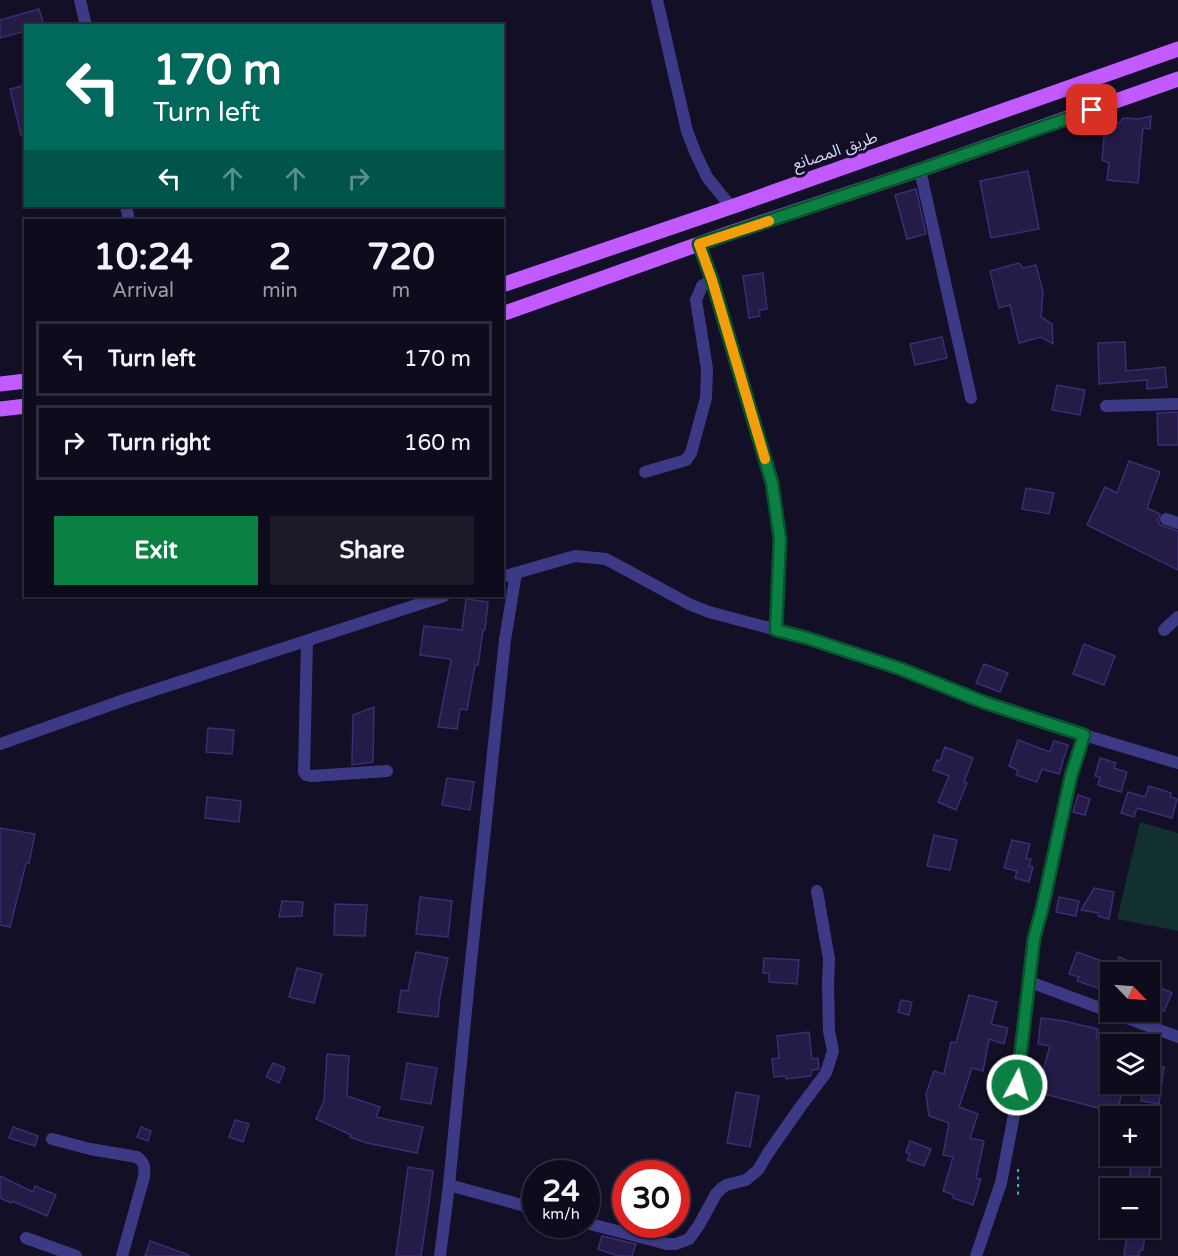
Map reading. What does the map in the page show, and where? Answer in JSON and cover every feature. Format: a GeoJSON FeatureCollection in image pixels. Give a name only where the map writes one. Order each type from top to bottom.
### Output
{"type":"FeatureCollection","features":[{"type":"Feature","properties":{"kind":"main road","name":"طريق المصانع"},"geometry":{"type":"LineString","coordinates":[[504,284],[731,207],[1178,49]]}},
{"type":"Feature","properties":{"kind":"main road"},"geometry":{"type":"LineString","coordinates":[[504,313],[1178,79]]}},
{"type":"Feature","properties":{"kind":"main road"},"geometry":{"type":"LineString","coordinates":[[0,384],[24,381]]}},
{"type":"Feature","properties":{"kind":"main road"},"geometry":{"type":"LineString","coordinates":[[0,409],[24,406]]}},
{"type":"Feature","properties":{"kind":"street"},"geometry":{"type":"LineString","coordinates":[[80,0],[86,24]]}},
{"type":"Feature","properties":{"kind":"street"},"geometry":{"type":"LineString","coordinates":[[657,0],[687,131],[707,177],[731,207]]}},
{"type":"Feature","properties":{"kind":"street"},"geometry":{"type":"LineString","coordinates":[[920,170],[971,398]]}},
{"type":"Feature","properties":{"kind":"street"},"geometry":{"type":"LineString","coordinates":[[699,244],[712,280],[772,483],[780,539],[776,630]]}},
{"type":"Feature","properties":{"kind":"street"},"geometry":{"type":"LineString","coordinates":[[645,472],[686,460],[691,453],[706,398],[706,369],[696,300],[702,286],[712,280]]}},
{"type":"Feature","properties":{"kind":"street"},"geometry":{"type":"LineString","coordinates":[[1106,406],[1178,404]]}},
{"type":"Feature","properties":{"kind":"street"},"geometry":{"type":"LineString","coordinates":[[504,577],[575,556],[606,559],[689,604],[807,638],[901,669],[983,702],[1178,763]]}},
{"type":"Feature","properties":{"kind":"street"},"geometry":{"type":"LineString","coordinates":[[440,1256],[502,675],[516,573]]}},
{"type":"Feature","properties":{"kind":"street"},"geometry":{"type":"LineString","coordinates":[[0,744],[124,700],[441,597]]}},
{"type":"Feature","properties":{"kind":"street"},"geometry":{"type":"LineString","coordinates":[[1164,630],[1178,617]]}},
{"type":"Feature","properties":{"kind":"street"},"geometry":{"type":"LineString","coordinates":[[307,641],[304,772],[312,776],[387,771]]}},
{"type":"Feature","properties":{"kind":"street"},"geometry":{"type":"LineString","coordinates":[[976,1256],[1001,1183],[1014,1115],[1034,938],[1071,776],[1084,735]]}},
{"type":"Feature","properties":{"kind":"street"},"geometry":{"type":"LineString","coordinates":[[600,1226],[667,1244],[676,1245],[690,1239],[716,1194],[726,1185],[746,1180],[758,1170],[826,1073],[833,1051],[829,1031],[829,959],[817,891]]}},
{"type":"Feature","properties":{"kind":"street"},"geometry":{"type":"LineString","coordinates":[[1030,982],[1178,1037]]}},
{"type":"Feature","properties":{"kind":"street"},"geometry":{"type":"LineString","coordinates":[[52,1139],[90,1149],[137,1157],[142,1161],[145,1166],[144,1177],[123,1256]]}},
{"type":"Feature","properties":{"kind":"street"},"geometry":{"type":"LineString","coordinates":[[449,1185],[522,1205]]}},
{"type":"Feature","properties":{"kind":"street"},"geometry":{"type":"LineString","coordinates":[[26,1238],[76,1256]]}},
{"type":"Feature","properties":{"kind":"green space"},"geometry":{"type":"Polygon","coordinates":[[[1140,822],[1178,833],[1178,931],[1117,919],[1140,822]]]}},
{"type":"Feature","properties":{"kind":"building"},"geometry":{"type":"Polygon","coordinates":[[[39,9],[43,24],[24,24],[24,32],[0,38],[0,20],[39,9]]]}},
{"type":"Feature","properties":{"kind":"building"},"geometry":{"type":"Polygon","coordinates":[[[24,86],[24,135],[21,135],[10,89],[24,86]]]}},
{"type":"Feature","properties":{"kind":"building"},"geometry":{"type":"Polygon","coordinates":[[[1151,116],[1150,129],[1143,128],[1138,183],[1107,180],[1109,163],[1102,160],[1105,126],[1109,121],[1119,123],[1123,118],[1139,119],[1151,116]]]}},
{"type":"Feature","properties":{"kind":"building"},"geometry":{"type":"Polygon","coordinates":[[[1028,171],[1039,229],[991,238],[980,181],[1028,171]]]}},
{"type":"Feature","properties":{"kind":"building"},"geometry":{"type":"Polygon","coordinates":[[[916,189],[926,234],[907,239],[895,195],[916,189]]]}},
{"type":"Feature","properties":{"kind":"building"},"geometry":{"type":"Polygon","coordinates":[[[1019,263],[1023,268],[1036,265],[1043,292],[1041,317],[1052,324],[1053,344],[1041,337],[1019,343],[1010,305],[999,308],[990,271],[1019,263]]]}},
{"type":"Feature","properties":{"kind":"building"},"geometry":{"type":"Polygon","coordinates":[[[763,273],[767,309],[759,310],[760,316],[749,318],[743,276],[763,273]]]}},
{"type":"Feature","properties":{"kind":"building"},"geometry":{"type":"Polygon","coordinates":[[[942,337],[947,358],[915,365],[910,344],[942,337]]]}},
{"type":"Feature","properties":{"kind":"building"},"geometry":{"type":"Polygon","coordinates":[[[1125,342],[1126,371],[1165,367],[1167,387],[1147,389],[1147,380],[1099,384],[1098,343],[1125,342]]]}},
{"type":"Feature","properties":{"kind":"building"},"geometry":{"type":"Polygon","coordinates":[[[1057,385],[1085,390],[1080,415],[1052,410],[1057,385]]]}},
{"type":"Feature","properties":{"kind":"building"},"geometry":{"type":"Polygon","coordinates":[[[1178,412],[1178,445],[1158,445],[1157,413],[1178,412]]]}},
{"type":"Feature","properties":{"kind":"building"},"geometry":{"type":"Polygon","coordinates":[[[1129,461],[1160,472],[1147,508],[1160,514],[1158,520],[1160,525],[1178,531],[1178,570],[1087,525],[1105,487],[1117,493],[1129,461]]]}},
{"type":"Feature","properties":{"kind":"building"},"geometry":{"type":"Polygon","coordinates":[[[1026,488],[1054,493],[1049,514],[1022,509],[1026,488]]]}},
{"type":"Feature","properties":{"kind":"building"},"geometry":{"type":"Polygon","coordinates":[[[466,599],[488,602],[478,665],[475,665],[467,710],[460,709],[457,729],[438,727],[451,661],[420,655],[424,626],[462,630],[466,599]]]}},
{"type":"Feature","properties":{"kind":"building"},"geometry":{"type":"Polygon","coordinates":[[[1084,644],[1115,656],[1104,685],[1073,674],[1084,644]]]}},
{"type":"Feature","properties":{"kind":"building"},"geometry":{"type":"Polygon","coordinates":[[[984,664],[1008,673],[1000,692],[976,683],[984,664]]]}},
{"type":"Feature","properties":{"kind":"building"},"geometry":{"type":"Polygon","coordinates":[[[374,707],[373,762],[352,765],[353,715],[374,707]]]}},
{"type":"Feature","properties":{"kind":"building"},"geometry":{"type":"Polygon","coordinates":[[[208,728],[234,730],[232,754],[206,752],[208,728]]]}},
{"type":"Feature","properties":{"kind":"building"},"geometry":{"type":"Polygon","coordinates":[[[1018,740],[1050,752],[1054,741],[1068,745],[1059,774],[1042,769],[1037,782],[1016,775],[1018,770],[1009,766],[1018,740]]]}},
{"type":"Feature","properties":{"kind":"building"},"geometry":{"type":"Polygon","coordinates":[[[945,747],[973,758],[964,782],[967,783],[956,810],[938,802],[949,776],[933,770],[937,760],[940,761],[945,747]]]}},
{"type":"Feature","properties":{"kind":"building"},"geometry":{"type":"Polygon","coordinates":[[[1100,758],[1116,763],[1114,768],[1127,772],[1121,792],[1098,785],[1100,777],[1095,776],[1100,758]]]}},
{"type":"Feature","properties":{"kind":"building"},"geometry":{"type":"Polygon","coordinates":[[[447,778],[474,782],[470,810],[442,805],[447,778]]]}},
{"type":"Feature","properties":{"kind":"building"},"geometry":{"type":"Polygon","coordinates":[[[1149,786],[1171,793],[1170,797],[1177,799],[1172,818],[1137,808],[1134,817],[1121,813],[1128,792],[1145,797],[1149,786]]]}},
{"type":"Feature","properties":{"kind":"building"},"geometry":{"type":"Polygon","coordinates":[[[1078,795],[1090,799],[1085,815],[1073,812],[1078,795]]]}},
{"type":"Feature","properties":{"kind":"building"},"geometry":{"type":"Polygon","coordinates":[[[207,797],[241,801],[239,822],[205,818],[207,797]]]}},
{"type":"Feature","properties":{"kind":"building"},"geometry":{"type":"Polygon","coordinates":[[[0,828],[35,834],[10,927],[0,925],[0,828]]]}},
{"type":"Feature","properties":{"kind":"building"},"geometry":{"type":"Polygon","coordinates":[[[934,835],[957,840],[950,870],[927,866],[934,835]]]}},
{"type":"Feature","properties":{"kind":"building"},"geometry":{"type":"Polygon","coordinates":[[[1012,840],[1030,844],[1026,858],[1031,859],[1029,866],[1033,867],[1029,882],[1015,878],[1017,871],[1004,868],[1012,840]]]}},
{"type":"Feature","properties":{"kind":"building"},"geometry":{"type":"Polygon","coordinates":[[[1094,888],[1114,892],[1109,919],[1098,916],[1098,913],[1081,910],[1094,888]]]}},
{"type":"Feature","properties":{"kind":"building"},"geometry":{"type":"Polygon","coordinates":[[[420,897],[452,901],[448,937],[416,934],[420,897]]]}},
{"type":"Feature","properties":{"kind":"building"},"geometry":{"type":"Polygon","coordinates":[[[1059,897],[1079,901],[1076,916],[1056,912],[1059,897]]]}},
{"type":"Feature","properties":{"kind":"building"},"geometry":{"type":"Polygon","coordinates":[[[282,901],[303,902],[302,916],[279,917],[282,901]]]}},
{"type":"Feature","properties":{"kind":"building"},"geometry":{"type":"Polygon","coordinates":[[[335,904],[367,905],[365,936],[334,935],[335,904]]]}},
{"type":"Feature","properties":{"kind":"building"},"geometry":{"type":"Polygon","coordinates":[[[416,952],[448,958],[438,1017],[398,1012],[401,990],[408,991],[416,952]]]}},
{"type":"Feature","properties":{"kind":"building"},"geometry":{"type":"Polygon","coordinates":[[[1077,952],[1104,962],[1100,962],[1100,989],[1077,981],[1079,977],[1069,974],[1077,952]]]}},
{"type":"Feature","properties":{"kind":"building"},"geometry":{"type":"Polygon","coordinates":[[[1119,957],[1132,962],[1117,962],[1119,957]]]}},
{"type":"Feature","properties":{"kind":"building"},"geometry":{"type":"Polygon","coordinates":[[[764,958],[799,960],[797,984],[769,982],[769,973],[763,973],[764,958]]]}},
{"type":"Feature","properties":{"kind":"building"},"geometry":{"type":"Polygon","coordinates":[[[297,968],[322,974],[314,1003],[289,997],[297,968]]]}},
{"type":"Feature","properties":{"kind":"building"},"geometry":{"type":"Polygon","coordinates":[[[1160,988],[1172,993],[1164,1011],[1160,1009],[1160,988]]]}},
{"type":"Feature","properties":{"kind":"building"},"geometry":{"type":"Polygon","coordinates":[[[969,995],[997,1002],[991,1024],[1008,1028],[1004,1044],[989,1039],[983,1071],[972,1068],[959,1107],[978,1114],[970,1138],[984,1141],[976,1178],[981,1179],[973,1205],[953,1198],[954,1195],[943,1191],[953,1157],[943,1155],[949,1123],[929,1116],[926,1094],[934,1071],[944,1074],[951,1042],[956,1043],[969,995]]]}},
{"type":"Feature","properties":{"kind":"building"},"geometry":{"type":"Polygon","coordinates":[[[901,1000],[912,1002],[909,1015],[898,1012],[901,1000]]]}},
{"type":"Feature","properties":{"kind":"building"},"geometry":{"type":"Polygon","coordinates":[[[1041,1018],[1098,1029],[1096,1038],[1100,1039],[1100,1094],[1122,1094],[1119,1106],[1100,1106],[1100,1109],[1037,1092],[1050,1046],[1038,1044],[1041,1018]]]}},
{"type":"Feature","properties":{"kind":"building"},"geometry":{"type":"Polygon","coordinates":[[[809,1032],[812,1059],[818,1058],[819,1069],[812,1070],[811,1076],[786,1079],[786,1076],[774,1077],[772,1059],[779,1058],[777,1036],[809,1032]]]}},
{"type":"Feature","properties":{"kind":"building"},"geometry":{"type":"Polygon","coordinates":[[[327,1054],[349,1056],[347,1096],[380,1107],[376,1117],[423,1127],[417,1153],[367,1143],[350,1137],[351,1135],[316,1119],[324,1101],[327,1054]]]}},
{"type":"Feature","properties":{"kind":"building"},"geometry":{"type":"Polygon","coordinates":[[[273,1063],[285,1068],[279,1083],[266,1077],[273,1063]]]}},
{"type":"Feature","properties":{"kind":"building"},"geometry":{"type":"Polygon","coordinates":[[[407,1063],[437,1068],[431,1104],[401,1099],[407,1063]]]}},
{"type":"Feature","properties":{"kind":"building"},"geometry":{"type":"Polygon","coordinates":[[[1160,1066],[1164,1067],[1159,1104],[1141,1101],[1142,1094],[1160,1094],[1160,1066]]]}},
{"type":"Feature","properties":{"kind":"building"},"geometry":{"type":"Polygon","coordinates":[[[736,1092],[759,1096],[750,1147],[727,1143],[736,1092]]]}},
{"type":"Feature","properties":{"kind":"building"},"geometry":{"type":"Polygon","coordinates":[[[235,1120],[249,1124],[243,1142],[229,1137],[235,1120]]]}},
{"type":"Feature","properties":{"kind":"building"},"geometry":{"type":"Polygon","coordinates":[[[13,1127],[38,1136],[35,1146],[9,1138],[13,1127]]]}},
{"type":"Feature","properties":{"kind":"building"},"geometry":{"type":"Polygon","coordinates":[[[141,1127],[151,1131],[148,1141],[137,1137],[141,1127]]]}},
{"type":"Feature","properties":{"kind":"building"},"geometry":{"type":"Polygon","coordinates":[[[910,1141],[931,1149],[924,1166],[907,1160],[910,1154],[906,1152],[910,1141]]]}},
{"type":"Feature","properties":{"kind":"building"},"geometry":{"type":"Polygon","coordinates":[[[1131,1166],[1150,1166],[1149,1178],[1130,1178],[1131,1166]]]}},
{"type":"Feature","properties":{"kind":"building"},"geometry":{"type":"Polygon","coordinates":[[[408,1167],[433,1171],[421,1256],[396,1256],[408,1167]]]}},
{"type":"Feature","properties":{"kind":"building"},"geometry":{"type":"Polygon","coordinates":[[[0,1176],[33,1192],[35,1186],[56,1195],[47,1216],[0,1198],[0,1176]]]}},
{"type":"Feature","properties":{"kind":"building"},"geometry":{"type":"Polygon","coordinates":[[[602,1236],[636,1244],[632,1256],[618,1256],[598,1249],[602,1236]]]}},
{"type":"Feature","properties":{"kind":"building"},"geometry":{"type":"Polygon","coordinates":[[[1126,1238],[1145,1238],[1143,1250],[1140,1250],[1139,1256],[1124,1256],[1126,1238]]]}},
{"type":"Feature","properties":{"kind":"building"},"geometry":{"type":"Polygon","coordinates":[[[150,1241],[189,1255],[145,1256],[150,1241]]]}},
{"type":"Feature","properties":{"kind":"slow traffic"},"geometry":{"type":"LineString","coordinates":[[765,459],[712,280],[699,244],[769,221]]}},
{"type":"Feature","properties":{"kind":"route"},"geometry":{"type":"LineString","coordinates":[[1017,1085],[1034,938],[1071,776],[1084,735],[983,702],[901,669],[776,630],[780,539],[772,483],[712,280],[699,244],[1092,110]]}}]}
